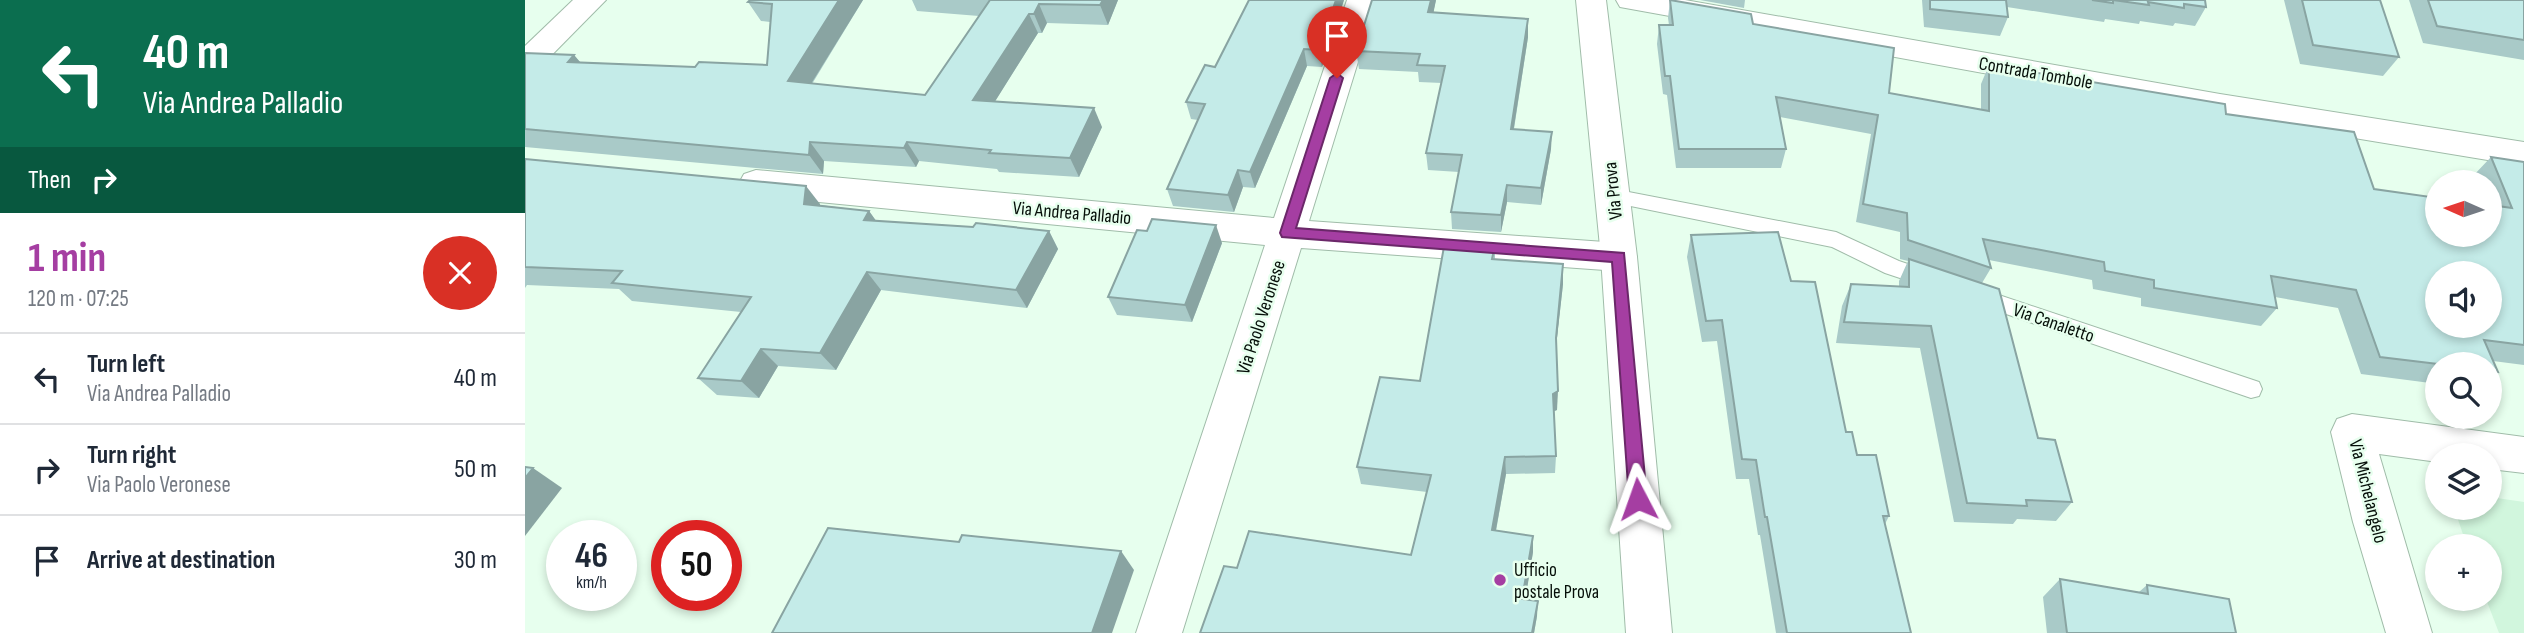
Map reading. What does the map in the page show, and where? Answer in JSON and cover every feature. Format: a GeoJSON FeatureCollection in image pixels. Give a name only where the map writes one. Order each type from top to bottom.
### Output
{"type":"FeatureCollection","features":[{"type":"Feature","properties":{"kind":"street"},"geometry":{"type":"LineString","coordinates":[[525,64],[591,0]]}},
{"type":"Feature","properties":{"kind":"street","name":"Via Paolo Veronese"},"geometry":{"type":"LineString","coordinates":[[1159,633],[1361,0]]}},
{"type":"Feature","properties":{"kind":"street","name":"Via Prova"},"geometry":{"type":"LineString","coordinates":[[1591,0],[1619,257],[1649,633]]}},
{"type":"Feature","properties":{"kind":"street","name":"Contrada Tombole"},"geometry":{"type":"LineString","coordinates":[[1631,0],[2220,105],[2524,154]]}},
{"type":"Feature","properties":{"kind":"street","name":"Via Andrea Palladio"},"geometry":{"type":"LineString","coordinates":[[719,180],[1287,233],[1619,257]]}},
{"type":"Feature","properties":{"kind":"street","name":"Via Michelangelo"},"geometry":{"type":"LineString","coordinates":[[2409,633],[2375,522],[2352,432],[2524,455]]}},
{"type":"Feature","properties":{"kind":"lane","name":"Via Canaletto"},"geometry":{"type":"LineString","coordinates":[[1613,196],[1836,240],[1892,267],[2251,389]]}},
{"type":"Feature","properties":{"kind":"shaded area"},"geometry":{"type":"Polygon","coordinates":[[[2502,499],[2524,502],[2524,633],[2499,633],[2491,611],[2502,611],[2502,534],[2463,534],[2458,520],[2502,520],[2502,499]]]}},
{"type":"Feature","properties":{"kind":"building"},"geometry":{"type":"Polygon","coordinates":[[[839,0],[788,81],[925,95],[990,0],[1103,0],[1100,5],[1039,4],[1034,14],[1029,14],[973,100],[1094,108],[1070,158],[989,153],[991,150],[907,142],[904,148],[810,142],[809,155],[525,129],[525,53],[574,55],[568,62],[695,67],[699,62],[767,65],[772,4],[748,2],[839,0]]]}},
{"type":"Feature","properties":{"kind":"building"},"geometry":{"type":"Polygon","coordinates":[[[1249,0],[1336,0],[1319,50],[1304,49],[1250,172],[1238,170],[1228,195],[1167,189],[1205,104],[1186,102],[1205,65],[1215,67],[1249,0]]]}},
{"type":"Feature","properties":{"kind":"building"},"geometry":{"type":"Polygon","coordinates":[[[1372,0],[1431,0],[1428,12],[1528,19],[1511,129],[1552,132],[1541,188],[1507,185],[1501,215],[1451,212],[1462,155],[1426,153],[1445,66],[1417,65],[1420,54],[1356,51],[1372,0]]]}},
{"type":"Feature","properties":{"kind":"building"},"geometry":{"type":"Polygon","coordinates":[[[1670,0],[1751,14],[1753,24],[1894,48],[1889,93],[1989,111],[1989,65],[2225,104],[2226,114],[2354,132],[2374,189],[2425,196],[2425,247],[2503,247],[2503,207],[2512,208],[2503,186],[2503,170],[2496,170],[2491,157],[2524,162],[2524,345],[2484,340],[2489,352],[2425,352],[2425,362],[2380,357],[2356,290],[2271,276],[2277,308],[2154,288],[2154,280],[2105,271],[2104,262],[1983,239],[1991,268],[1908,240],[1907,213],[1863,204],[1878,115],[1776,97],[1786,149],[1679,149],[1670,76],[1665,76],[1659,25],[1673,25],[1670,0]]]}},
{"type":"Feature","properties":{"kind":"building"},"geometry":{"type":"Polygon","coordinates":[[[1930,0],[2006,0],[2008,17],[1930,9],[1930,0]]]}},
{"type":"Feature","properties":{"kind":"building"},"geometry":{"type":"Polygon","coordinates":[[[2092,0],[2113,0],[2113,3],[2092,0]]]}},
{"type":"Feature","properties":{"kind":"building"},"geometry":{"type":"Polygon","coordinates":[[[2113,0],[2205,0],[2206,7],[2184,4],[2184,8],[2113,0]]]}},
{"type":"Feature","properties":{"kind":"building"},"geometry":{"type":"Polygon","coordinates":[[[2302,0],[2380,0],[2399,57],[2313,45],[2302,0]]]}},
{"type":"Feature","properties":{"kind":"building"},"geometry":{"type":"Polygon","coordinates":[[[2428,0],[2524,0],[2524,40],[2437,26],[2428,0]]]}},
{"type":"Feature","properties":{"kind":"building"},"geometry":{"type":"Polygon","coordinates":[[[525,159],[806,186],[804,204],[869,211],[864,220],[973,227],[976,223],[1049,231],[1016,290],[867,272],[820,353],[761,349],[741,381],[698,378],[751,297],[612,283],[622,271],[525,267],[525,159]]]}},
{"type":"Feature","properties":{"kind":"building"},"geometry":{"type":"Polygon","coordinates":[[[1152,219],[1216,225],[1185,305],[1108,297],[1137,230],[1147,231],[1152,219]]]}},
{"type":"Feature","properties":{"kind":"building"},"geometry":{"type":"Polygon","coordinates":[[[1778,232],[1791,281],[1815,282],[1846,432],[1852,432],[1857,455],[1876,455],[1889,516],[1883,516],[1911,633],[1787,633],[1756,460],[1742,459],[1722,320],[1706,321],[1691,235],[1778,232]]]}},
{"type":"Feature","properties":{"kind":"building"},"geometry":{"type":"Polygon","coordinates":[[[1445,241],[1495,245],[1492,259],[1563,264],[1556,338],[1558,391],[1553,394],[1556,456],[1505,457],[1492,530],[1533,536],[1522,599],[1538,601],[1532,633],[1200,633],[1224,566],[1237,568],[1249,531],[1411,555],[1431,475],[1357,467],[1380,377],[1420,381],[1445,241]]]}},
{"type":"Feature","properties":{"kind":"building"},"geometry":{"type":"Polygon","coordinates":[[[1909,259],[1999,289],[2038,438],[2055,440],[2072,502],[2026,500],[2027,506],[1967,503],[1931,326],[1844,322],[1851,284],[1909,287],[1909,259]]]}},
{"type":"Feature","properties":{"kind":"building"},"geometry":{"type":"Polygon","coordinates":[[[525,467],[533,468],[525,478],[525,467]]]}},
{"type":"Feature","properties":{"kind":"building"},"geometry":{"type":"Polygon","coordinates":[[[828,528],[959,542],[962,535],[1121,551],[1092,633],[772,633],[828,528]]]}},
{"type":"Feature","properties":{"kind":"building"},"geometry":{"type":"Polygon","coordinates":[[[2060,579],[2148,594],[2147,585],[2229,599],[2236,633],[2067,633],[2060,579]]]}},
{"type":"Feature","properties":{"kind":"place","name":"Ufficio postale Prova"},"geometry":{"type":"Point","coordinates":[1500,580]}},
{"type":"Feature","properties":{"kind":"route"},"geometry":{"type":"LineString","coordinates":[[1337,78],[1287,233],[1619,257],[1638,499]]}}]}
